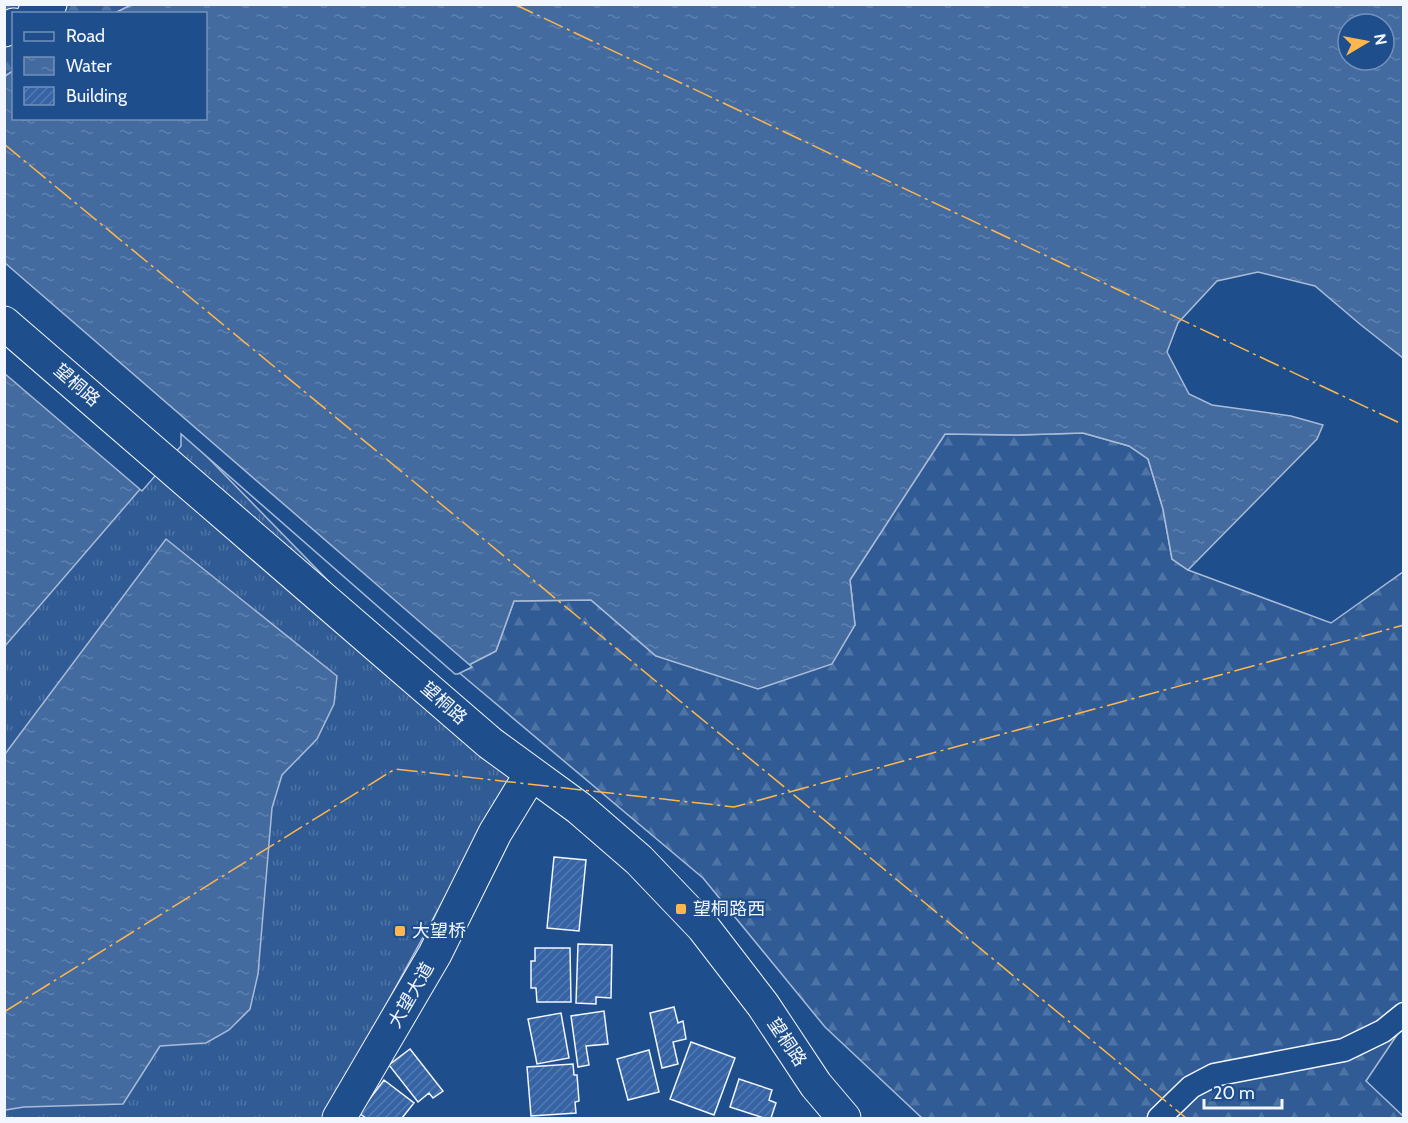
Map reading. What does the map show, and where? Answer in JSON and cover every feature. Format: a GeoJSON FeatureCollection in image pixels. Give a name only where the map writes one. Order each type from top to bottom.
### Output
{"type":"FeatureCollection","features":[{"type":"Feature","properties":{"kind":"main road"},"geometry":{"type":"LineString","coordinates":[[37,12],[50,4]]}},
{"type":"Feature","properties":{"kind":"main road","name":"望桐路"},"geometry":{"type":"LineString","coordinates":[[4,323],[490,743],[579,808],[639,860],[703,927],[763,1005],[816,1085],[844,1119]]}},
{"type":"Feature","properties":{"kind":"main road","name":"大望大道"},"geometry":{"type":"LineString","coordinates":[[339,1119],[435,954],[495,833],[531,774]]}},
{"type":"Feature","properties":{"kind":"street"},"geometry":{"type":"LineString","coordinates":[[1159,1119],[1191,1087],[1214,1075],[1344,1050],[1383,1031],[1404,1014]]}},
{"type":"Feature","properties":{"kind":"green space"},"geometry":{"type":"Polygon","coordinates":[[[5,5],[131,5],[117,12],[12,12],[12,72],[5,76],[5,5]]]}},
{"type":"Feature","properties":{"kind":"green space"},"geometry":{"type":"Polygon","coordinates":[[[178,427],[514,771],[324,1118],[5,1118],[5,633],[178,427]]]}},
{"type":"Feature","properties":{"kind":"green space"},"geometry":{"type":"Polygon","coordinates":[[[1083,433],[1129,446],[1148,459],[1163,509],[1172,559],[1188,570],[1331,623],[1403,572],[1403,1026],[1366,1081],[1403,1118],[922,1118],[825,1027],[703,878],[457,671],[496,651],[514,601],[591,600],[656,656],[855,625],[850,580],[945,434],[1083,433]]]}},
{"type":"Feature","properties":{"kind":"water"},"geometry":{"type":"Polygon","coordinates":[[[131,5],[1403,5],[1403,358],[1315,286],[1258,272],[1217,281],[1178,323],[1167,352],[1189,394],[1212,405],[1291,416],[1323,425],[1317,439],[1188,570],[1172,559],[1163,509],[1148,459],[1129,446],[1083,433],[945,434],[850,580],[855,625],[832,664],[758,689],[656,656],[591,600],[514,601],[496,651],[457,671],[179,428],[179,444],[5,646],[5,76],[12,72],[12,120],[207,120],[207,12],[117,12],[131,5]]]}},
{"type":"Feature","properties":{"kind":"water"},"geometry":{"type":"Polygon","coordinates":[[[166,539],[337,676],[334,704],[317,739],[282,775],[272,808],[258,974],[250,1009],[229,1030],[206,1043],[160,1046],[123,1104],[24,1107],[5,1110],[5,754],[166,539]]]}},
{"type":"Feature","properties":{"kind":"pier"},"geometry":{"type":"Polygon","coordinates":[[[5,263],[472,667],[455,674],[181,434],[181,446],[142,491],[4,373],[5,263]]]}},
{"type":"Feature","properties":{"kind":"building"},"geometry":{"type":"Polygon","coordinates":[[[554,857],[586,860],[579,931],[547,928],[554,857]]]}},
{"type":"Feature","properties":{"kind":"building"},"geometry":{"type":"Polygon","coordinates":[[[578,944],[612,945],[611,998],[596,997],[596,1004],[576,1003],[578,944]]]}},
{"type":"Feature","properties":{"kind":"building"},"geometry":{"type":"Polygon","coordinates":[[[535,948],[570,948],[571,1002],[537,1002],[536,988],[531,988],[531,961],[535,961],[535,948]]]}},
{"type":"Feature","properties":{"kind":"building"},"geometry":{"type":"Polygon","coordinates":[[[674,1007],[678,1023],[683,1021],[686,1039],[673,1042],[678,1064],[662,1068],[650,1013],[674,1007]]]}},
{"type":"Feature","properties":{"kind":"building"},"geometry":{"type":"Polygon","coordinates":[[[604,1011],[608,1044],[586,1046],[589,1065],[578,1067],[571,1016],[604,1011]]]}},
{"type":"Feature","properties":{"kind":"building"},"geometry":{"type":"Polygon","coordinates":[[[561,1013],[569,1058],[537,1064],[528,1019],[561,1013]]]}},
{"type":"Feature","properties":{"kind":"building"},"geometry":{"type":"Polygon","coordinates":[[[691,1042],[735,1058],[714,1115],[670,1099],[691,1042]]]}},
{"type":"Feature","properties":{"kind":"building"},"geometry":{"type":"Polygon","coordinates":[[[410,1049],[443,1091],[433,1098],[429,1093],[418,1102],[389,1065],[410,1049]]]}},
{"type":"Feature","properties":{"kind":"building"},"geometry":{"type":"Polygon","coordinates":[[[649,1050],[659,1092],[628,1100],[617,1059],[649,1050]]]}},
{"type":"Feature","properties":{"kind":"building"},"geometry":{"type":"Polygon","coordinates":[[[573,1064],[574,1075],[577,1075],[579,1101],[575,1102],[576,1113],[531,1116],[527,1067],[573,1064]]]}},
{"type":"Feature","properties":{"kind":"building"},"geometry":{"type":"Polygon","coordinates":[[[739,1079],[772,1090],[769,1100],[776,1103],[771,1118],[764,1118],[730,1107],[739,1079]]]}},
{"type":"Feature","properties":{"kind":"building"},"geometry":{"type":"Polygon","coordinates":[[[384,1080],[414,1103],[402,1118],[366,1118],[359,1113],[384,1080]]]}},
{"type":"Feature","properties":{"kind":"power"},"geometry":{"type":"LineString","coordinates":[[514,4],[1404,425]]}},
{"type":"Feature","properties":{"kind":"power"},"geometry":{"type":"LineString","coordinates":[[4,144],[1186,1118]]}},
{"type":"Feature","properties":{"kind":"power"},"geometry":{"type":"LineString","coordinates":[[4,1012],[395,769],[734,807],[1404,625]]}},
{"type":"Feature","properties":{"kind":"place","name":"望桐路西"},"geometry":{"type":"Point","coordinates":[681,909]}},
{"type":"Feature","properties":{"kind":"place","name":"大望桥"},"geometry":{"type":"Point","coordinates":[400,931]}}]}
